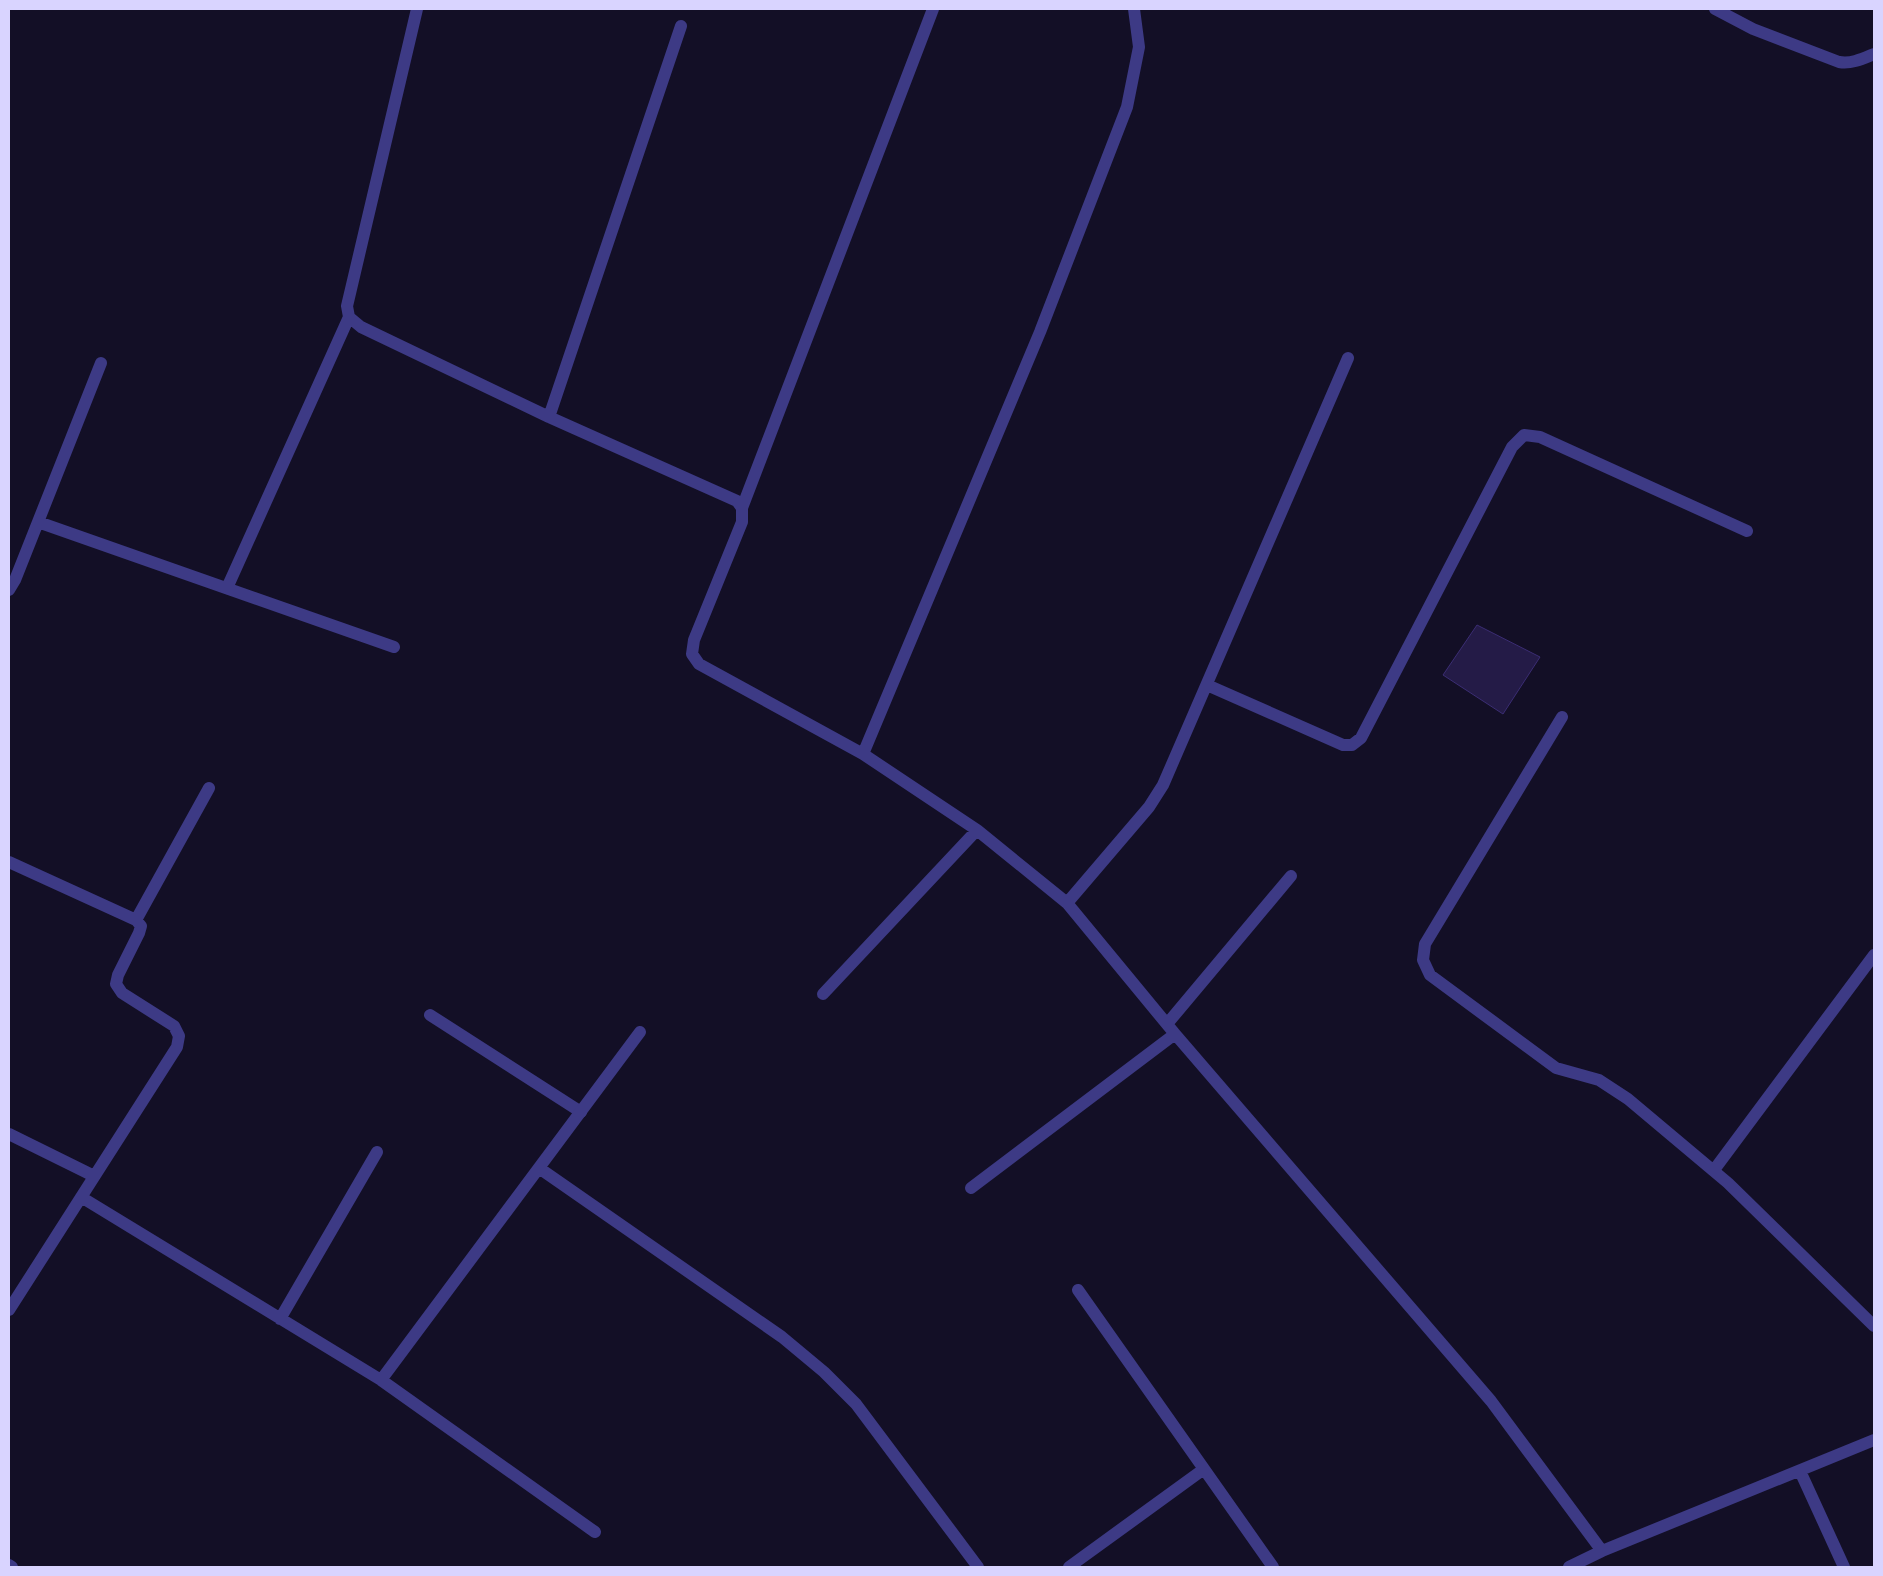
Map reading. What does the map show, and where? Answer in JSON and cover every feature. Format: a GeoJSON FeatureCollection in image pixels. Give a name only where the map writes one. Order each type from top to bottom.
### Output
{"type":"FeatureCollection","features":[{"type":"Feature","properties":{"kind":"street"},"geometry":{"type":"LineString","coordinates":[[227,588],[349,317],[347,306],[417,9]]}},
{"type":"Feature","properties":{"kind":"street"},"geometry":{"type":"LineString","coordinates":[[933,9],[742,508],[742,522],[694,640],[692,654],[698,664],[863,754],[977,830],[1067,903],[1088,926],[1167,1024],[1490,1401],[1602,1551]]}},
{"type":"Feature","properties":{"kind":"street"},"geometry":{"type":"LineString","coordinates":[[863,754],[1040,332],[1128,107],[1139,47],[1134,9]]}},
{"type":"Feature","properties":{"kind":"street"},"geometry":{"type":"LineString","coordinates":[[1715,9],[1753,29],[1838,62],[1848,63],[1857,61],[1874,54]]}},
{"type":"Feature","properties":{"kind":"street"},"geometry":{"type":"LineString","coordinates":[[549,417],[681,26]]}},
{"type":"Feature","properties":{"kind":"street"},"geometry":{"type":"LineString","coordinates":[[349,317],[362,327],[549,417],[737,500],[742,508]]}},
{"type":"Feature","properties":{"kind":"street"},"geometry":{"type":"LineString","coordinates":[[1067,903],[1149,807],[1163,785],[1348,358]]}},
{"type":"Feature","properties":{"kind":"street"},"geometry":{"type":"LineString","coordinates":[[9,590],[15,580],[101,363]]}},
{"type":"Feature","properties":{"kind":"street"},"geometry":{"type":"LineString","coordinates":[[1207,685],[1342,745],[1352,745],[1361,738],[1512,447],[1524,436],[1540,437],[1747,531]]}},
{"type":"Feature","properties":{"kind":"street"},"geometry":{"type":"LineString","coordinates":[[38,522],[394,647]]}},
{"type":"Feature","properties":{"kind":"street"},"geometry":{"type":"LineString","coordinates":[[1562,717],[1425,944],[1423,960],[1430,975],[1556,1068],[1599,1080],[1628,1099],[1714,1170],[1874,1326]]}},
{"type":"Feature","properties":{"kind":"street"},"geometry":{"type":"LineString","coordinates":[[136,920],[210,788]]}},
{"type":"Feature","properties":{"kind":"street"},"geometry":{"type":"LineString","coordinates":[[823,994],[977,830]]}},
{"type":"Feature","properties":{"kind":"street"},"geometry":{"type":"LineString","coordinates":[[9,862],[136,920],[141,926],[140,933],[118,975],[116,984],[122,993],[174,1026],[179,1036],[177,1047],[9,1310]]}},
{"type":"Feature","properties":{"kind":"street"},"geometry":{"type":"LineString","coordinates":[[1167,1024],[1291,876]]}},
{"type":"Feature","properties":{"kind":"street"},"geometry":{"type":"LineString","coordinates":[[1714,1170],[1874,955]]}},
{"type":"Feature","properties":{"kind":"street"},"geometry":{"type":"LineString","coordinates":[[430,1014],[581,1112]]}},
{"type":"Feature","properties":{"kind":"street"},"geometry":{"type":"LineString","coordinates":[[380,1380],[640,1032]]}},
{"type":"Feature","properties":{"kind":"street"},"geometry":{"type":"LineString","coordinates":[[971,1188],[1176,1034]]}},
{"type":"Feature","properties":{"kind":"street"},"geometry":{"type":"LineString","coordinates":[[9,1134],[94,1176]]}},
{"type":"Feature","properties":{"kind":"street"},"geometry":{"type":"LineString","coordinates":[[280,1318],[376,1152]]}},
{"type":"Feature","properties":{"kind":"street"},"geometry":{"type":"LineString","coordinates":[[539,1168],[782,1337],[824,1372],[856,1404],[978,1567]]}},
{"type":"Feature","properties":{"kind":"street"},"geometry":{"type":"LineString","coordinates":[[81,1197],[380,1380],[595,1532]]}},
{"type":"Feature","properties":{"kind":"street"},"geometry":{"type":"LineString","coordinates":[[1078,1290],[1273,1567]]}},
{"type":"Feature","properties":{"kind":"street"},"geometry":{"type":"LineString","coordinates":[[1569,1567],[1602,1551],[1874,1440]]}},
{"type":"Feature","properties":{"kind":"street"},"geometry":{"type":"LineString","coordinates":[[1069,1567],[1204,1469]]}},
{"type":"Feature","properties":{"kind":"street"},"geometry":{"type":"LineString","coordinates":[[1800,1470],[1844,1567]]}},
{"type":"Feature","properties":{"kind":"building"},"geometry":{"type":"Polygon","coordinates":[[[1477,625],[1540,657],[1503,714],[1443,675],[1477,625]]]}}]}
